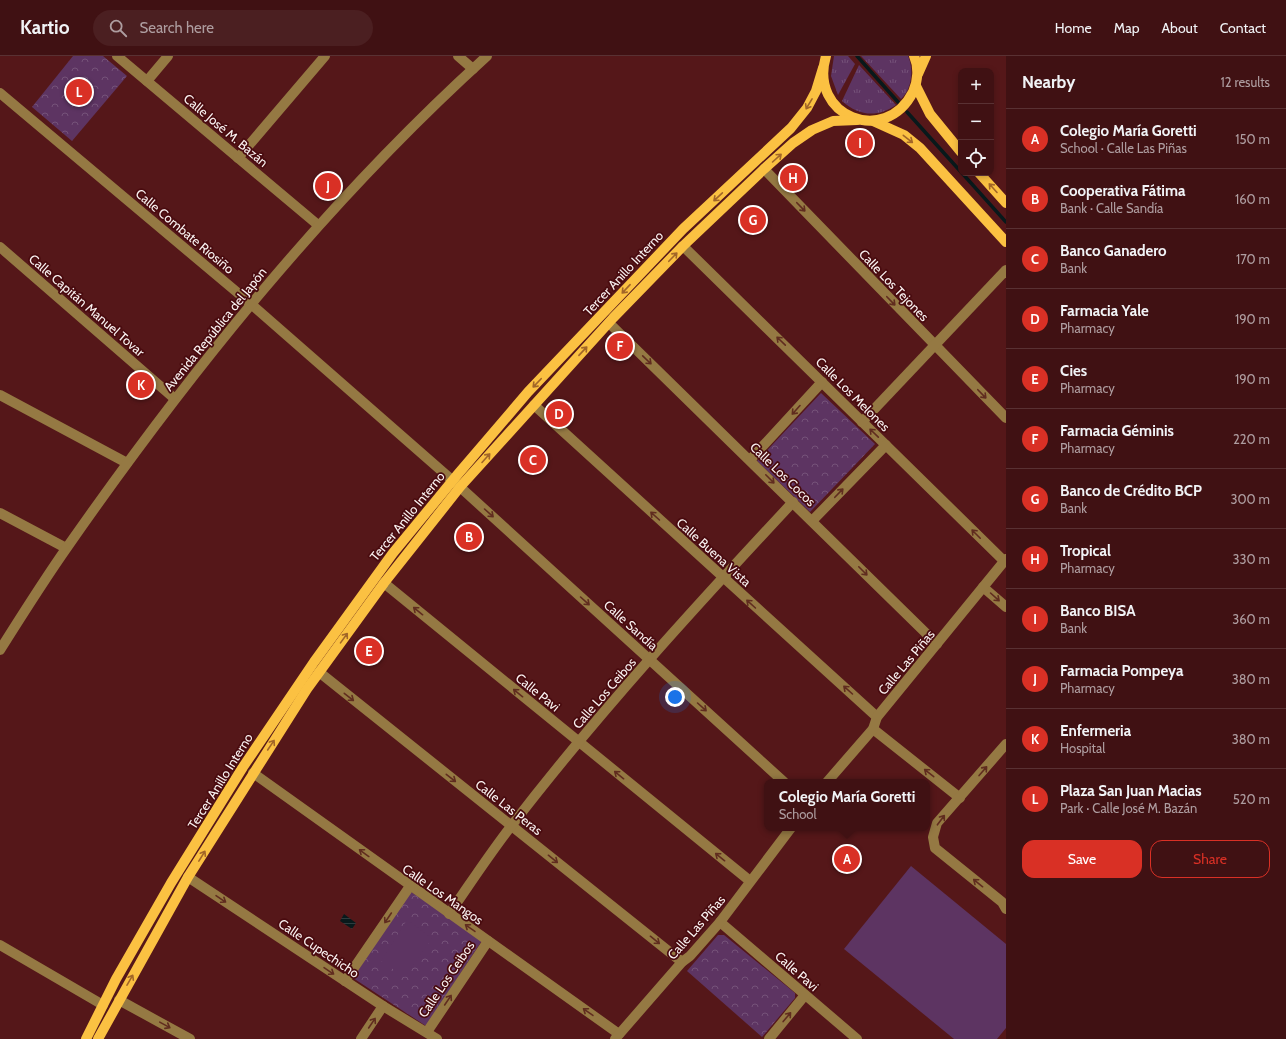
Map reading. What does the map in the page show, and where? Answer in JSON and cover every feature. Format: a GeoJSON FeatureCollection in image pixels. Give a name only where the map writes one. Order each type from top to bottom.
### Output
{"type":"FeatureCollection","features":[{"type":"Feature","properties":{"kind":"main road","name":"Tercer Anillo Interno"},"geometry":{"type":"LineString","coordinates":[[98,1039],[188,877],[253,773],[319,672],[456,483],[528,392],[683,229],[790,128],[807,108],[816,91],[826,56]]}},
{"type":"Feature","properties":{"kind":"main road"},"geometry":{"type":"LineString","coordinates":[[914,56],[918,74]]}},
{"type":"Feature","properties":{"kind":"main road"},"geometry":{"type":"LineString","coordinates":[[873,121],[892,116],[907,104],[916,86],[918,74],[926,56]]}},
{"type":"Feature","properties":{"kind":"main road"},"geometry":{"type":"LineString","coordinates":[[823,68],[824,85],[830,100],[842,112],[857,120]]}},
{"type":"Feature","properties":{"kind":"main road"},"geometry":{"type":"LineString","coordinates":[[916,86],[930,114],[958,148]]}},
{"type":"Feature","properties":{"kind":"main road","name":"Tercer Anillo Interno"},"geometry":{"type":"LineString","coordinates":[[86,1039],[103,1005],[171,883],[284,704],[393,553],[456,483],[534,405],[609,323],[683,246],[764,169],[793,143],[812,130],[833,121],[873,121]]}},
{"type":"Feature","properties":{"kind":"main road"},"geometry":{"type":"LineString","coordinates":[[873,121],[904,135],[920,148],[1006,242]]}},
{"type":"Feature","properties":{"kind":"main road"},"geometry":{"type":"LineString","coordinates":[[982,176],[1006,203]]}},
{"type":"Feature","properties":{"kind":"street","name":"Calle José M. Bazán"},"geometry":{"type":"LineString","coordinates":[[117,56],[318,225]]}},
{"type":"Feature","properties":{"kind":"street"},"geometry":{"type":"LineString","coordinates":[[146,81],[168,56]]}},
{"type":"Feature","properties":{"kind":"street"},"geometry":{"type":"LineString","coordinates":[[238,158],[324,56]]}},
{"type":"Feature","properties":{"kind":"street"},"geometry":{"type":"LineString","coordinates":[[458,56],[473,68]]}},
{"type":"Feature","properties":{"kind":"street","name":"Avenida República del Japón"},"geometry":{"type":"LineString","coordinates":[[0,650],[66,548],[127,463],[175,398],[251,304],[318,225],[410,130],[487,56]]}},
{"type":"Feature","properties":{"kind":"street","name":"Calle Combate Riosiño"},"geometry":{"type":"LineString","coordinates":[[2,98],[251,304],[456,483]]}},
{"type":"Feature","properties":{"kind":"street","name":"Calle Los Tejones"},"geometry":{"type":"LineString","coordinates":[[764,169],[1006,418]]}},
{"type":"Feature","properties":{"kind":"street","name":"Calle Los Melones"},"geometry":{"type":"LineString","coordinates":[[683,246],[1005,560]]}},
{"type":"Feature","properties":{"kind":"street","name":"Calle Capitán Manuel Tovar"},"geometry":{"type":"LineString","coordinates":[[0,247],[175,398]]}},
{"type":"Feature","properties":{"kind":"street"},"geometry":{"type":"LineString","coordinates":[[862,422],[1006,270]]}},
{"type":"Feature","properties":{"kind":"street","name":"Calle Los Cocos"},"geometry":{"type":"LineString","coordinates":[[609,323],[938,644]]}},
{"type":"Feature","properties":{"kind":"street"},"geometry":{"type":"LineString","coordinates":[[750,460],[822,382]]}},
{"type":"Feature","properties":{"kind":"street"},"geometry":{"type":"LineString","coordinates":[[0,395],[127,463]]}},
{"type":"Feature","properties":{"kind":"street","name":"Calle Buena Vista"},"geometry":{"type":"LineString","coordinates":[[534,405],[723,578],[877,716]]}},
{"type":"Feature","properties":{"kind":"street"},"geometry":{"type":"LineString","coordinates":[[812,520],[886,445]]}},
{"type":"Feature","properties":{"kind":"street","name":"Calle Sandía"},"geometry":{"type":"LineString","coordinates":[[456,483],[781,779]]}},
{"type":"Feature","properties":{"kind":"street","name":"Calle Los Ceibos"},"geometry":{"type":"LineString","coordinates":[[449,914],[511,826],[579,742],[723,578],[794,502]]}},
{"type":"Feature","properties":{"kind":"street"},"geometry":{"type":"LineString","coordinates":[[0,513],[66,548]]}},
{"type":"Feature","properties":{"kind":"street","name":"Calle Las Piñas"},"geometry":{"type":"LineString","coordinates":[[830,779],[872,729],[877,716],[938,644],[1005,560]]}},
{"type":"Feature","properties":{"kind":"street","name":"Calle Pavi"},"geometry":{"type":"LineString","coordinates":[[384,583],[750,882]]}},
{"type":"Feature","properties":{"kind":"street"},"geometry":{"type":"LineString","coordinates":[[983,587],[1006,607]]}},
{"type":"Feature","properties":{"kind":"street","name":"Calle Las Peras"},"geometry":{"type":"LineString","coordinates":[[319,672],[682,962]]}},
{"type":"Feature","properties":{"kind":"street"},"geometry":{"type":"LineString","coordinates":[[872,729],[960,798]]}},
{"type":"Feature","properties":{"kind":"street"},"geometry":{"type":"LineString","coordinates":[[1006,744],[937,823],[933,837],[936,848],[1002,902],[1006,909]]}},
{"type":"Feature","properties":{"kind":"street","name":"Calle Los Mangos"},"geometry":{"type":"LineString","coordinates":[[253,773],[488,941],[617,1037]]}},
{"type":"Feature","properties":{"kind":"street","name":"Calle Las Piñas"},"geometry":{"type":"LineString","coordinates":[[617,1037],[682,962],[690,956],[720,922],[789,831]]}},
{"type":"Feature","properties":{"kind":"street","name":"Calle Cupechicho"},"geometry":{"type":"LineString","coordinates":[[188,877],[383,1006],[437,1039]]}},
{"type":"Feature","properties":{"kind":"street"},"geometry":{"type":"LineString","coordinates":[[345,981],[410,886]]}},
{"type":"Feature","properties":{"kind":"street","name":"Calle Pavi"},"geometry":{"type":"LineString","coordinates":[[720,922],[857,1039]]}},
{"type":"Feature","properties":{"kind":"street","name":"Calle Los Ceibos"},"geometry":{"type":"LineString","coordinates":[[426,1032],[488,941]]}},
{"type":"Feature","properties":{"kind":"street"},"geometry":{"type":"LineString","coordinates":[[0,945],[103,1005]]}},
{"type":"Feature","properties":{"kind":"street"},"geometry":{"type":"LineString","coordinates":[[769,1039],[806,995]]}},
{"type":"Feature","properties":{"kind":"street"},"geometry":{"type":"LineString","coordinates":[[119,1000],[190,1039]]}},
{"type":"Feature","properties":{"kind":"street"},"geometry":{"type":"LineString","coordinates":[[361,1039],[383,1006]]}},
{"type":"Feature","properties":{"kind":"green space"},"geometry":{"type":"Polygon","coordinates":[[[73,56],[103,56],[127,76],[72,141],[32,107],[73,56]]]}},
{"type":"Feature","properties":{"kind":"green space"},"geometry":{"type":"Polygon","coordinates":[[[834,56],[848,56],[855,64],[838,95],[831,76],[834,56]]]}},
{"type":"Feature","properties":{"kind":"green space"},"geometry":{"type":"Polygon","coordinates":[[[861,56],[908,56],[911,67],[911,79],[905,95],[901,99],[861,56]]]}},
{"type":"Feature","properties":{"kind":"green space"},"geometry":{"type":"Polygon","coordinates":[[[859,65],[896,105],[882,112],[868,114],[855,110],[842,101],[859,65]]]}},
{"type":"Feature","properties":{"kind":"green space"},"geometry":{"type":"Polygon","coordinates":[[[821,393],[875,444],[810,512],[757,461],[821,393]]]}},
{"type":"Feature","properties":{"kind":"green space"},"geometry":{"type":"Polygon","coordinates":[[[911,866],[1006,944],[1006,1028],[997,1039],[954,1039],[844,949],[911,866]]]}},
{"type":"Feature","properties":{"kind":"green space"},"geometry":{"type":"Polygon","coordinates":[[[410,891],[483,939],[426,1026],[353,978],[410,891]]]}},
{"type":"Feature","properties":{"kind":"green space"},"geometry":{"type":"Polygon","coordinates":[[[407,920],[432,938],[405,977],[381,961],[407,920]]]}},
{"type":"Feature","properties":{"kind":"green space"},"geometry":{"type":"Polygon","coordinates":[[[718,935],[724,935],[795,993],[795,998],[762,1037],[687,971],[718,935]]]}},
{"type":"Feature","properties":{"kind":"shaded area"},"geometry":{"type":"Polygon","coordinates":[[[344,914],[356,923],[352,929],[340,921],[344,914]]]}},
{"type":"Feature","properties":{"kind":"waterway"},"geometry":{"type":"LineString","coordinates":[[857,56],[898,102]]}},
{"type":"Feature","properties":{"kind":"waterway"},"geometry":{"type":"LineString","coordinates":[[907,112],[958,169]]}},
{"type":"Feature","properties":{"kind":"waterway"},"geometry":{"type":"LineString","coordinates":[[965,176],[1006,222]]}},
{"type":"Feature","properties":{"kind":"place","name":"Plaza San Juan Macias"},"geometry":{"type":"Point","coordinates":[79,92]}},
{"type":"Feature","properties":{"kind":"place","name":"Banco BISA"},"geometry":{"type":"Point","coordinates":[860,143]}},
{"type":"Feature","properties":{"kind":"place","name":"Tropical"},"geometry":{"type":"Point","coordinates":[793,178]}},
{"type":"Feature","properties":{"kind":"place","name":"Farmacia Pompeya"},"geometry":{"type":"Point","coordinates":[328,186]}},
{"type":"Feature","properties":{"kind":"place","name":"Banco de Crédito BCP"},"geometry":{"type":"Point","coordinates":[753,220]}},
{"type":"Feature","properties":{"kind":"place","name":"Farmacia Géminis"},"geometry":{"type":"Point","coordinates":[620,346]}},
{"type":"Feature","properties":{"kind":"place","name":"Enfermeria"},"geometry":{"type":"Point","coordinates":[141,385]}},
{"type":"Feature","properties":{"kind":"place","name":"Farmacia Yale"},"geometry":{"type":"Point","coordinates":[559,414]}},
{"type":"Feature","properties":{"kind":"place","name":"Banco Ganadero"},"geometry":{"type":"Point","coordinates":[533,460]}},
{"type":"Feature","properties":{"kind":"place","name":"Cooperativa Fátima"},"geometry":{"type":"Point","coordinates":[469,537]}},
{"type":"Feature","properties":{"kind":"place","name":"Cies"},"geometry":{"type":"Point","coordinates":[369,651]}},
{"type":"Feature","properties":{"kind":"place","name":"Colegio María Goretti"},"geometry":{"type":"Point","coordinates":[847,859]}}]}
